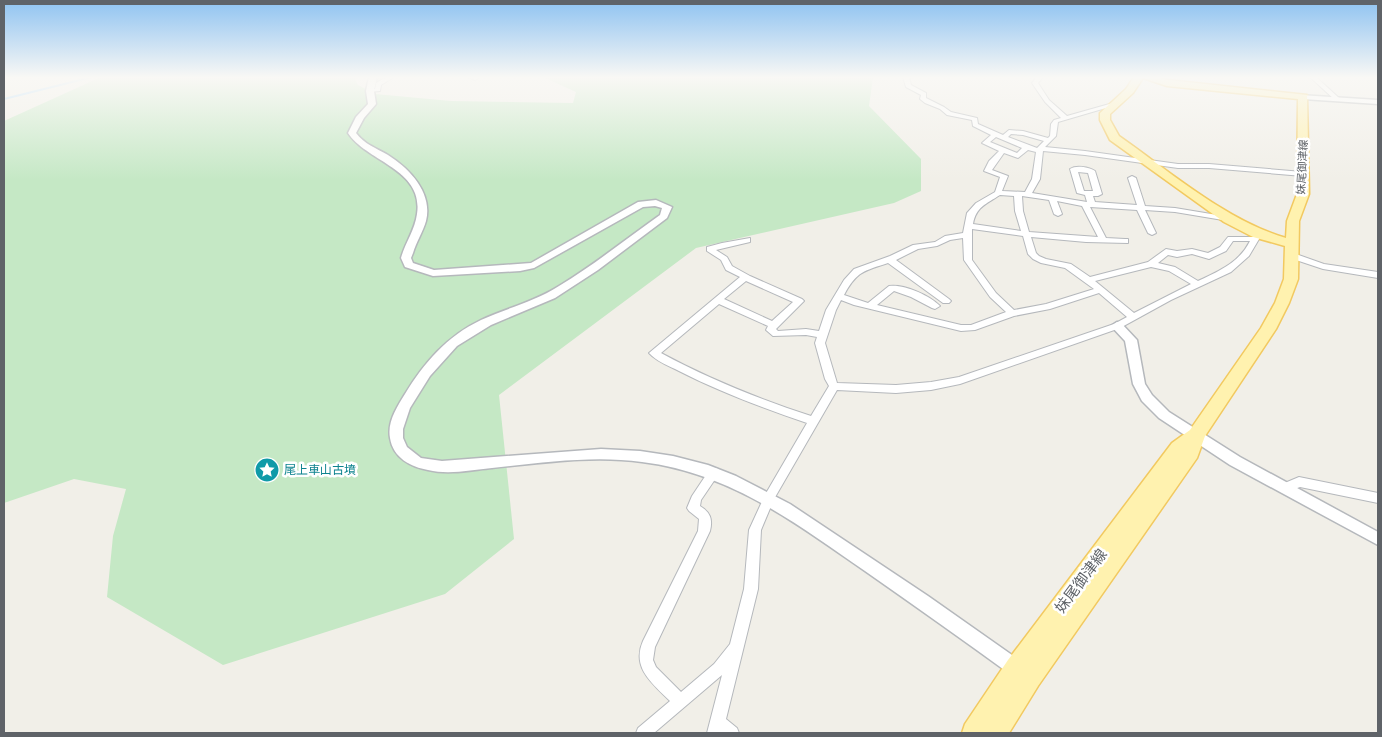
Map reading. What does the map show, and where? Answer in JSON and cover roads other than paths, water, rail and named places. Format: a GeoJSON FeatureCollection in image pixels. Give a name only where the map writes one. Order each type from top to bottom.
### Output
{"type":"FeatureCollection","features":[{"type":"Feature","properties":{"kind":"main road"},"geometry":{"type":"LineString","coordinates":[[1108,111],[1105,116],[1112,136],[1257,237],[1293,250]]}},
{"type":"Feature","properties":{"kind":"main road","name":"妹尾御津線"},"geometry":{"type":"LineString","coordinates":[[974,733],[1023,673],[1191,453],[1196,435],[1268,329],[1282,303],[1290,279],[1293,221],[1303,194],[1303,111]]}},
{"type":"Feature","properties":{"kind":"main road","name":"妹尾御津線"},"geometry":{"type":"LineString","coordinates":[[995,733],[1023,673]]}},
{"type":"Feature","properties":{"kind":"street"},"geometry":{"type":"LineString","coordinates":[[365,111],[352,133],[357,141],[403,169],[412,180],[419,195],[421,221],[406,258],[409,265],[419,270],[433,273],[520,268],[534,265],[641,204],[656,203],[667,207],[664,216],[551,296],[487,322],[467,333],[445,351],[423,375],[399,416],[395,433],[398,444],[404,453],[415,462],[431,466],[450,466],[564,455],[620,454],[667,460],[714,472],[770,498],[893,581],[1023,673]]}},
{"type":"Feature","properties":{"kind":"street"},"geometry":{"type":"LineString","coordinates":[[946,111],[949,114],[974,119],[975,125],[1027,148],[1178,166],[1209,166],[1303,174]]}},
{"type":"Feature","properties":{"kind":"street"},"geometry":{"type":"LineString","coordinates":[[1059,111],[1065,118]]}},
{"type":"Feature","properties":{"kind":"street"},"geometry":{"type":"LineString","coordinates":[[1089,111],[1056,121],[1053,136],[1040,150],[1036,178],[1022,194],[1019,211],[1032,254],[1036,259],[1066,266],[1087,280],[1132,316]]}},
{"type":"Feature","properties":{"kind":"street"},"geometry":{"type":"LineString","coordinates":[[1005,137],[1009,132],[1023,133],[1049,140]]}},
{"type":"Feature","properties":{"kind":"street"},"geometry":{"type":"LineString","coordinates":[[996,134],[985,143],[1018,156],[1027,148]]}},
{"type":"Feature","properties":{"kind":"street"},"geometry":{"type":"LineString","coordinates":[[998,193],[1004,176],[988,171],[992,162],[1003,150]]}},
{"type":"Feature","properties":{"kind":"street"},"geometry":{"type":"LineString","coordinates":[[1081,153],[1085,170]]}},
{"type":"Feature","properties":{"kind":"street"},"geometry":{"type":"LineString","coordinates":[[1074,169],[1085,170],[1091,171],[1098,194],[1081,193],[1074,169]]}},
{"type":"Feature","properties":{"kind":"street"},"geometry":{"type":"LineString","coordinates":[[1132,178],[1141,208],[1152,233]]}},
{"type":"Feature","properties":{"kind":"street"},"geometry":{"type":"LineString","coordinates":[[1012,313],[993,295],[968,260],[968,231],[971,213],[979,204],[998,193],[1022,194],[1088,204],[1175,210],[1229,219]]}},
{"type":"Feature","properties":{"kind":"street"},"geometry":{"type":"LineString","coordinates":[[1088,194],[1088,204],[1103,240]]}},
{"type":"Feature","properties":{"kind":"street"},"geometry":{"type":"LineString","coordinates":[[1052,199],[1058,214]]}},
{"type":"Feature","properties":{"kind":"street"},"geometry":{"type":"LineString","coordinates":[[834,386],[830,379],[820,343],[831,310],[848,280],[858,271],[889,260],[916,246],[937,244],[968,231],[1125,240]]}},
{"type":"Feature","properties":{"kind":"street"},"geometry":{"type":"LineString","coordinates":[[834,386],[896,389],[932,386],[960,380],[1117,326],[1132,316],[1228,270],[1251,251],[1257,237],[1231,238],[1223,249],[1209,256],[1192,251],[1178,254],[1166,252],[1151,264],[1087,280]]}},
{"type":"Feature","properties":{"kind":"street"},"geometry":{"type":"LineString","coordinates":[[747,240],[710,249],[724,259],[729,268],[746,276],[745,278],[798,301],[773,325],[771,330],[776,334],[806,332],[822,336]]}},
{"type":"Feature","properties":{"kind":"street"},"geometry":{"type":"LineString","coordinates":[[1293,250],[1323,266],[1378,275]]}},
{"type":"Feature","properties":{"kind":"street"},"geometry":{"type":"LineString","coordinates":[[889,260],[946,301]]}},
{"type":"Feature","properties":{"kind":"street"},"geometry":{"type":"LineString","coordinates":[[1151,264],[1172,269],[1198,284]]}},
{"type":"Feature","properties":{"kind":"street"},"geometry":{"type":"LineString","coordinates":[[745,278],[654,353],[681,369],[759,403],[815,421]]}},
{"type":"Feature","properties":{"kind":"street"},"geometry":{"type":"LineString","coordinates":[[870,306],[892,288],[906,290],[920,296],[935,306]]}},
{"type":"Feature","properties":{"kind":"street"},"geometry":{"type":"LineString","coordinates":[[839,296],[870,306],[961,328],[972,328],[1012,313],[1048,307],[1099,290]]}},
{"type":"Feature","properties":{"kind":"street"},"geometry":{"type":"LineString","coordinates":[[718,300],[773,325]]}},
{"type":"Feature","properties":{"kind":"street"},"geometry":{"type":"LineString","coordinates":[[1117,326],[1131,340],[1139,384],[1147,398],[1164,415],[1235,461],[1378,540]]}},
{"type":"Feature","properties":{"kind":"street"},"geometry":{"type":"LineString","coordinates":[[732,733],[717,728],[751,589],[755,530],[770,498],[834,386]]}},
{"type":"Feature","properties":{"kind":"street"},"geometry":{"type":"LineString","coordinates":[[681,702],[651,672],[646,660],[648,646],[704,531],[707,522],[704,515],[693,508],[714,472]]}},
{"type":"Feature","properties":{"kind":"street"},"geometry":{"type":"LineString","coordinates":[[1284,488],[1299,482],[1378,498]]}},
{"type":"Feature","properties":{"kind":"street"},"geometry":{"type":"LineString","coordinates":[[643,733],[719,669],[736,646]]}},
{"type":"Feature","properties":{"kind":"place","name":"尾上車山古墳"},"geometry":{"type":"Point","coordinates":[267,470]}}]}
